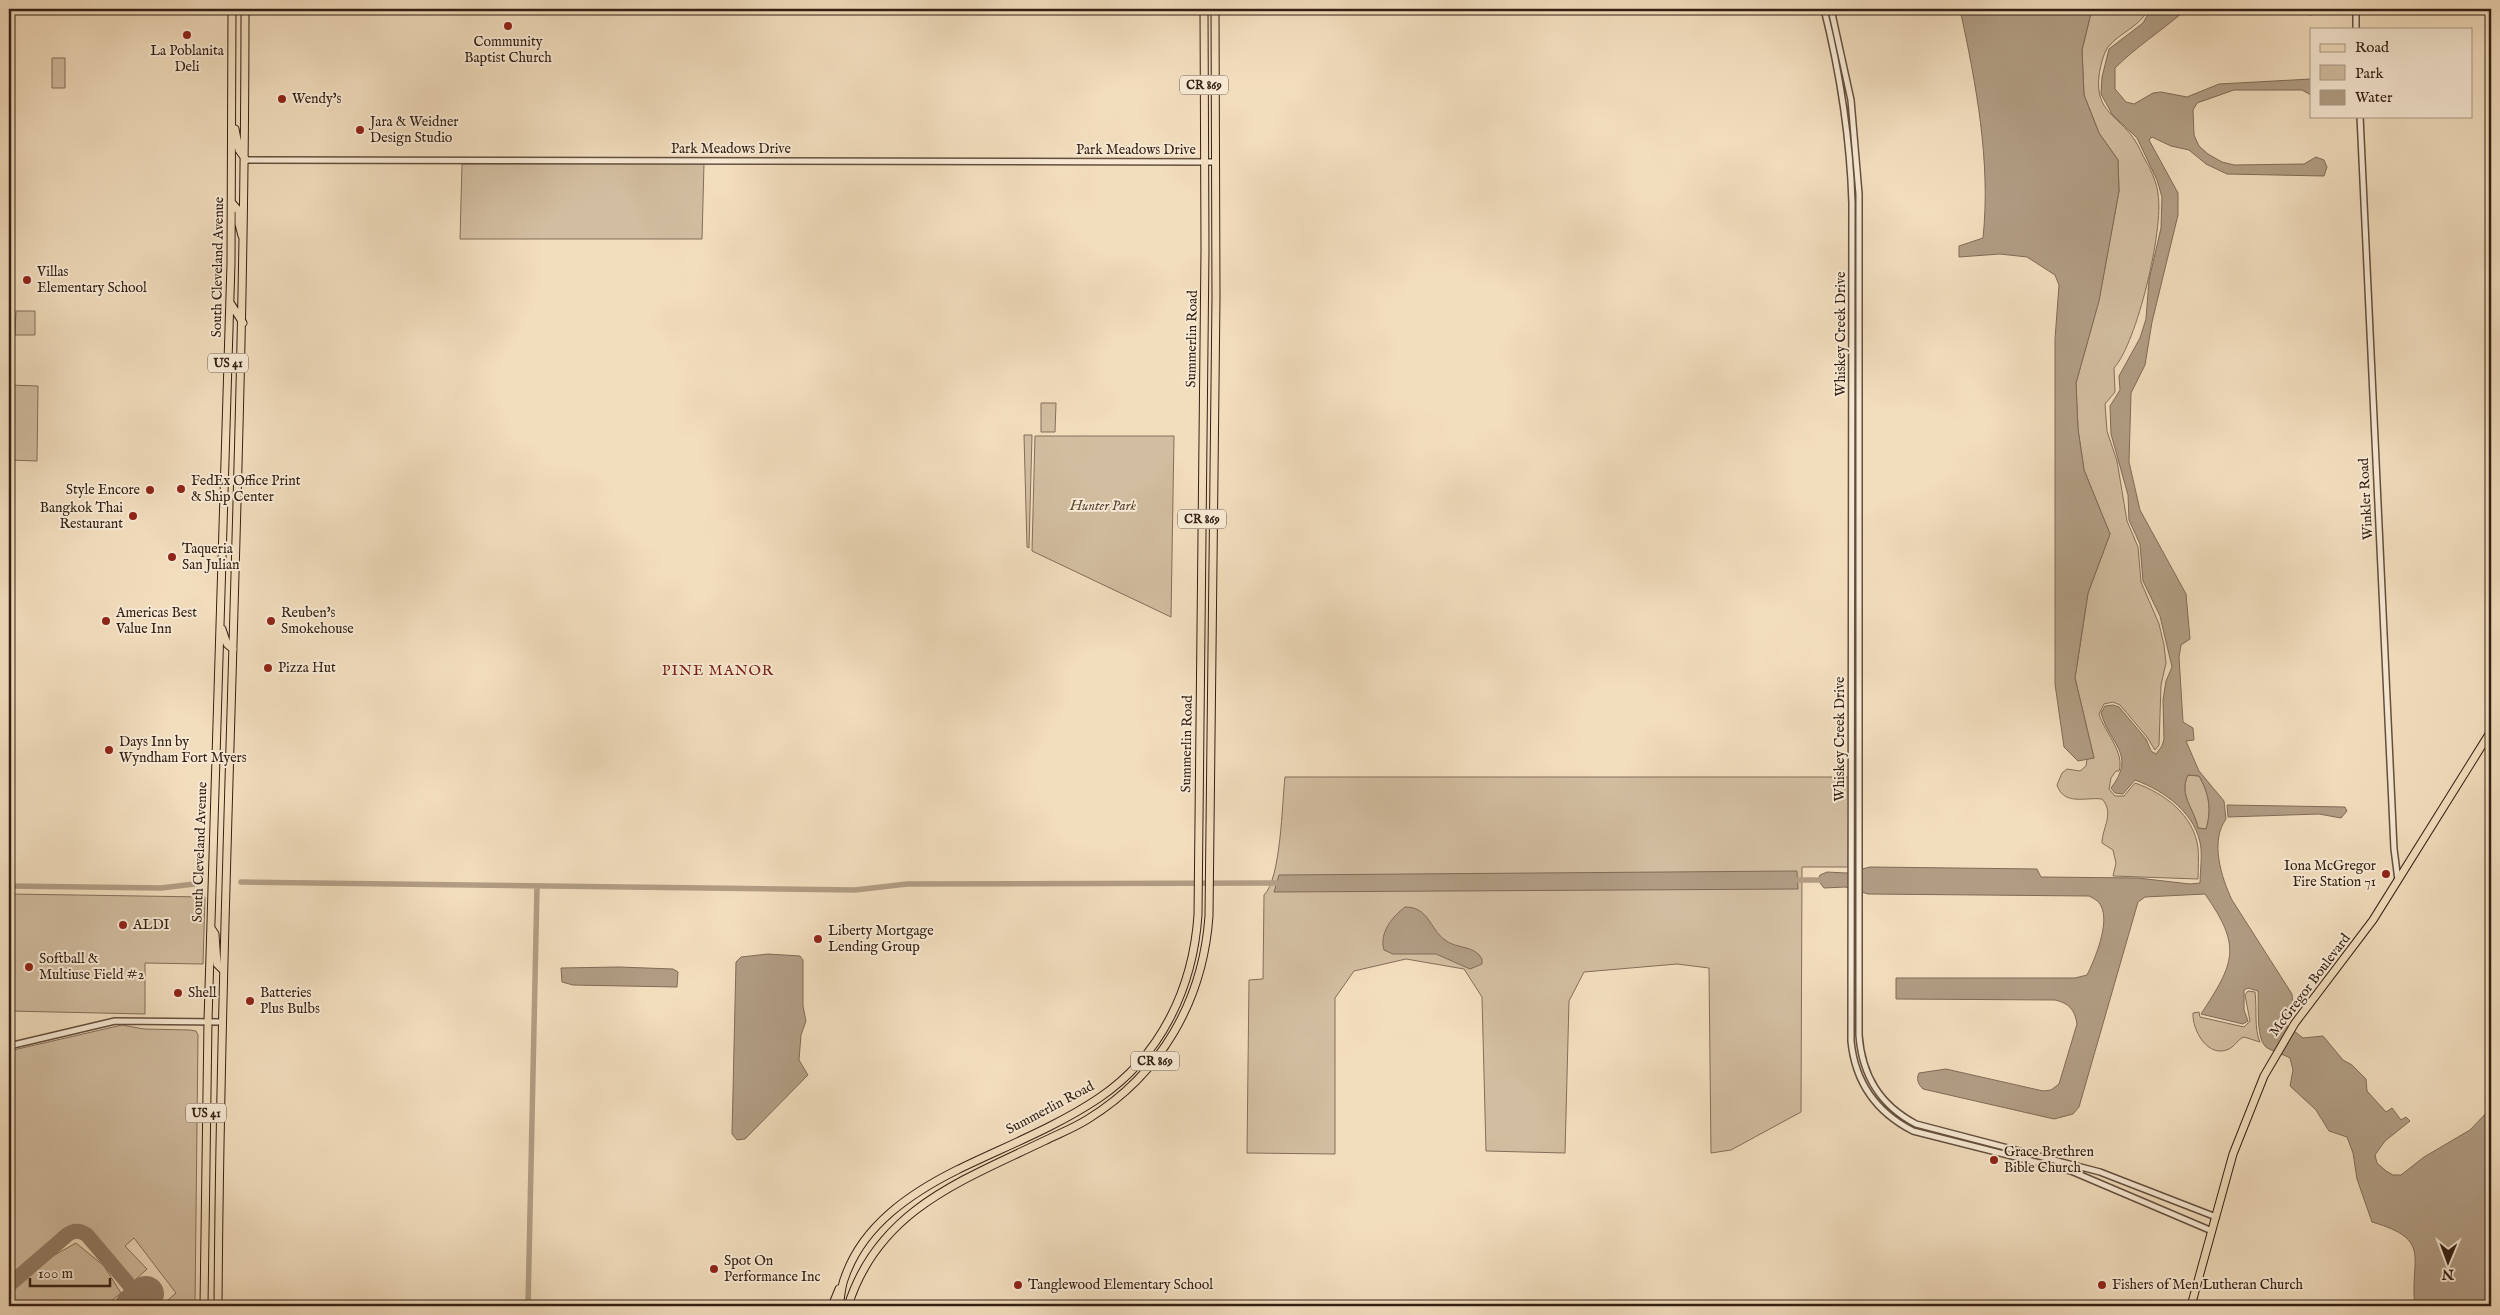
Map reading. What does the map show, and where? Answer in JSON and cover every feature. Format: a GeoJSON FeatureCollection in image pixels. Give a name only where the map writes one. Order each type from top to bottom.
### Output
{"type":"FeatureCollection","features":[{"type":"Feature","properties":{"kind":"main road","name":"South Cleveland Avenue"},"geometry":{"type":"LineString","coordinates":[[204,1306],[210,928],[230,301],[232,9]]}},
{"type":"Feature","properties":{"kind":"main road","name":"South Cleveland Avenue"},"geometry":{"type":"LineString","coordinates":[[218,1306],[223,970],[243,323],[246,160],[245,9]]}},
{"type":"Feature","properties":{"kind":"main road","name":"Summerlin Road"},"geometry":{"type":"LineString","coordinates":[[839,1306],[844,1278],[854,1257],[871,1234],[907,1199],[940,1179],[1088,1105],[1113,1087],[1135,1066],[1163,1030],[1183,990],[1195,944],[1198,894],[1205,162],[1204,9]]}},
{"type":"Feature","properties":{"kind":"main road","name":"Summerlin Road"},"geometry":{"type":"LineString","coordinates":[[848,1306],[857,1282],[871,1257],[888,1234],[910,1213],[948,1188],[1088,1120],[1120,1096],[1143,1075],[1172,1038],[1193,997],[1206,945],[1210,876],[1216,9]]}},
{"type":"Feature","properties":{"kind":"main road"},"geometry":{"type":"LineString","coordinates":[[232,120],[239,150],[246,160]]}},
{"type":"Feature","properties":{"kind":"main road"},"geometry":{"type":"LineString","coordinates":[[232,203],[239,211],[239,224],[244,243]]}},
{"type":"Feature","properties":{"kind":"main road"},"geometry":{"type":"LineString","coordinates":[[230,301],[243,323]]}},
{"type":"Feature","properties":{"kind":"main road"},"geometry":{"type":"LineString","coordinates":[[220,624],[227,644],[233,649]]}},
{"type":"Feature","properties":{"kind":"main road","name":"McGregor Boulevard"},"geometry":{"type":"LineString","coordinates":[[2191,1306],[2241,1130],[2254,1097],[2274,1056],[2295,1023],[2358,943],[2491,731]]}},
{"type":"Feature","properties":{"kind":"main road"},"geometry":{"type":"LineString","coordinates":[[210,928],[215,934],[217,964],[223,970]]}},
{"type":"Feature","properties":{"kind":"main road"},"geometry":{"type":"LineString","coordinates":[[832,1306],[844,1278]]}},
{"type":"Feature","properties":{"kind":"street","name":"Whiskey Creek Drive"},"geometry":{"type":"LineString","coordinates":[[1824,9],[1836,59],[1844,108],[1852,202],[1853,1055],[1861,1081],[1871,1098],[1882,1111],[1902,1126],[1918,1133],[2071,1171],[2212,1231]]}},
{"type":"Feature","properties":{"kind":"street","name":"Whiskey Creek Drive"},"geometry":{"type":"LineString","coordinates":[[1831,9],[1851,100],[1859,194],[1859,895],[1860,1049],[1862,1062],[1872,1085],[1892,1108],[1921,1126],[2091,1170],[2123,1180],[2216,1217]]}},
{"type":"Feature","properties":{"kind":"street"},"geometry":{"type":"LineString","coordinates":[[2356,9],[2356,28]]}},
{"type":"Feature","properties":{"kind":"street","name":"Winkler Road"},"geometry":{"type":"LineString","coordinates":[[2360,118],[2394,849],[2398,880]]}},
{"type":"Feature","properties":{"kind":"street","name":"Park Meadows Drive"},"geometry":{"type":"LineString","coordinates":[[246,160],[1216,162]]}},
{"type":"Feature","properties":{"kind":"street"},"geometry":{"type":"LineString","coordinates":[[9,1046],[115,1021],[222,1022]]}},
{"type":"Feature","properties":{"kind":"green space"},"geometry":{"type":"Polygon","coordinates":[[[2092,9],[2149,9],[2134,26],[2108,47],[2101,65],[2099,88],[2104,105],[2134,139],[2152,174],[2158,194],[2157,232],[2147,285],[2131,335],[2123,355],[2114,368],[2115,392],[2105,404],[2107,431],[2117,461],[2127,521],[2138,547],[2141,582],[2159,624],[2164,645],[2166,663],[2161,685],[2159,745],[2155,750],[2147,737],[2120,705],[2113,702],[2104,704],[2099,714],[2119,756],[2119,771],[2116,771],[2111,778],[2109,789],[2115,796],[2124,796],[2135,783],[2157,793],[2176,807],[2191,825],[2195,836],[2198,848],[2198,879],[2113,876],[2116,863],[2113,850],[2102,843],[2108,815],[2106,804],[2102,799],[2070,798],[2060,792],[2057,785],[2062,773],[2067,769],[2080,771],[2086,766],[2087,759],[2094,758],[2075,678],[2088,593],[2110,534],[2084,470],[2078,429],[2076,383],[2099,300],[2119,191],[2118,160],[2099,133],[2084,95],[2082,50],[2092,9]]]}},
{"type":"Feature","properties":{"kind":"green space"},"geometry":{"type":"Polygon","coordinates":[[[52,58],[65,58],[65,88],[52,88],[52,58]]]}},
{"type":"Feature","properties":{"kind":"green space"},"geometry":{"type":"Polygon","coordinates":[[[704,163],[702,239],[460,239],[462,164],[704,163]]]}},
{"type":"Feature","properties":{"kind":"green space"},"geometry":{"type":"Polygon","coordinates":[[[16,311],[35,311],[35,335],[15,335],[16,311]]]}},
{"type":"Feature","properties":{"kind":"green space"},"geometry":{"type":"Polygon","coordinates":[[[9,385],[38,386],[37,461],[9,460],[9,385]]]}},
{"type":"Feature","properties":{"kind":"green space"},"geometry":{"type":"Polygon","coordinates":[[[1041,403],[1056,403],[1055,432],[1041,432],[1041,403]]]}},
{"type":"Feature","properties":{"kind":"green space"},"geometry":{"type":"Polygon","coordinates":[[[1024,435],[1032,435],[1029,548],[1027,547],[1024,435]]]}},
{"type":"Feature","properties":{"kind":"green space","name":"Hunter Park"},"geometry":{"type":"Polygon","coordinates":[[[1035,436],[1174,436],[1171,617],[1032,551],[1035,436]]]}},
{"type":"Feature","properties":{"kind":"green space"},"geometry":{"type":"Polygon","coordinates":[[[2188,775],[2199,776],[2205,789],[2209,808],[2206,829],[2198,828],[2186,796],[2185,782],[2188,775]]]}},
{"type":"Feature","properties":{"kind":"green space"},"geometry":{"type":"Polygon","coordinates":[[[1285,777],[1849,777],[1848,867],[1802,867],[1801,1112],[1731,1150],[1711,1153],[1709,968],[1677,964],[1584,972],[1569,1001],[1565,1153],[1486,1151],[1482,997],[1464,969],[1406,959],[1354,971],[1335,998],[1335,1154],[1247,1153],[1249,980],[1263,979],[1264,895],[1270,886],[1277,857],[1285,777]]]}},
{"type":"Feature","properties":{"kind":"green space"},"geometry":{"type":"Polygon","coordinates":[[[9,894],[205,897],[203,964],[145,963],[145,1014],[9,1011],[9,894]]]}},
{"type":"Feature","properties":{"kind":"green space"},"geometry":{"type":"Polygon","coordinates":[[[2248,991],[2255,992],[2256,1025],[2260,1042],[2244,1037],[2229,1049],[2214,1050],[2198,1034],[2193,1020],[2193,1013],[2199,1012],[2200,1017],[2244,1027],[2250,1021],[2245,995],[2248,991]]]}},
{"type":"Feature","properties":{"kind":"green space"},"geometry":{"type":"Polygon","coordinates":[[[122,1025],[144,1029],[190,1030],[196,1031],[198,1035],[195,1306],[161,1306],[176,1293],[134,1238],[125,1246],[147,1269],[134,1281],[92,1233],[80,1225],[65,1228],[9,1277],[9,1051],[122,1025]]]}},
{"type":"Feature","properties":{"kind":"green space"},"geometry":{"type":"Polygon","coordinates":[[[76,1243],[104,1266],[121,1293],[105,1306],[9,1306],[9,1293],[53,1256],[76,1243]]]}},
{"type":"Feature","properties":{"kind":"water"},"geometry":{"type":"Polygon","coordinates":[[[1960,9],[2092,9],[2082,50],[2084,95],[2099,133],[2118,160],[2119,191],[2099,301],[2076,383],[2078,429],[2084,470],[2110,534],[2088,593],[2075,678],[2094,758],[2078,761],[2064,747],[2055,684],[2055,339],[2059,285],[2055,275],[2027,257],[2000,254],[1959,257],[1959,246],[1983,238],[1985,209],[1985,180],[1980,123],[1960,9]]]}},
{"type":"Feature","properties":{"kind":"water"},"geometry":{"type":"Polygon","coordinates":[[[2151,9],[2318,9],[2316,14],[2311,15],[2297,13],[2182,13],[2115,68],[2115,89],[2126,102],[2134,104],[2153,93],[2161,92],[2187,97],[2219,84],[2310,79],[2310,94],[2302,90],[2234,90],[2197,103],[2193,110],[2194,135],[2199,146],[2208,154],[2222,162],[2234,165],[2304,164],[2316,157],[2324,160],[2327,167],[2324,176],[2227,174],[2206,164],[2189,150],[2171,146],[2152,137],[2149,140],[2178,193],[2178,215],[2152,322],[2145,365],[2131,393],[2129,462],[2140,510],[2186,594],[2190,639],[2181,645],[2179,657],[2183,722],[2193,728],[2194,740],[2186,741],[2199,771],[2224,801],[2226,819],[2221,828],[2218,848],[2224,881],[2232,900],[2292,994],[2293,1008],[2284,1019],[2284,1023],[2303,1038],[2323,1036],[2343,1060],[2352,1065],[2366,1079],[2367,1091],[2386,1112],[2392,1108],[2401,1120],[2406,1117],[2410,1121],[2385,1141],[2375,1155],[2377,1163],[2393,1175],[2401,1175],[2424,1157],[2470,1130],[2491,1108],[2491,1306],[2415,1306],[2415,1263],[2411,1244],[2404,1236],[2372,1222],[2357,1179],[2353,1153],[2347,1137],[2329,1131],[2316,1110],[2290,1086],[2293,1070],[2290,1058],[2265,1046],[2259,1028],[2258,991],[2248,988],[2244,990],[2244,1010],[2248,1021],[2243,1024],[2201,1014],[2221,981],[2230,954],[2225,928],[2205,894],[2145,897],[2138,902],[2079,1107],[2073,1114],[2054,1119],[1923,1089],[1918,1077],[1919,1073],[1946,1069],[2043,1091],[2051,1090],[2059,1084],[2077,1024],[2075,1015],[2068,1005],[2055,1000],[1896,999],[1896,978],[2075,978],[2087,975],[2103,931],[2103,913],[2099,903],[2089,896],[1868,894],[1845,887],[1824,888],[1818,880],[1820,875],[1827,872],[1846,873],[1870,867],[2037,869],[2041,877],[2138,878],[2190,884],[2200,883],[2201,848],[2198,836],[2186,814],[2178,805],[2157,790],[2135,780],[2123,794],[2115,793],[2111,788],[2122,766],[2122,758],[2101,713],[2105,706],[2113,705],[2119,707],[2146,739],[2151,751],[2156,754],[2162,746],[2164,739],[2163,700],[2166,681],[2172,667],[2160,616],[2143,581],[2140,544],[2129,520],[2128,495],[2111,434],[2110,406],[2120,390],[2119,376],[2140,338],[2146,319],[2149,280],[2161,228],[2162,197],[2157,180],[2137,138],[2112,114],[2101,94],[2102,77],[2109,49],[2143,23],[2151,9]],[[2188,775],[2185,789],[2188,802],[2198,828],[2206,829],[2209,808],[2205,789],[2199,776],[2188,775]]]}},
{"type":"Feature","properties":{"kind":"water"},"geometry":{"type":"Polygon","coordinates":[[[2227,805],[2345,807],[2347,811],[2341,818],[2319,814],[2228,817],[2227,805]]]}},
{"type":"Feature","properties":{"kind":"water"},"geometry":{"type":"Polygon","coordinates":[[[1797,871],[1798,889],[1274,892],[1279,875],[1797,871]]]}},
{"type":"Feature","properties":{"kind":"water"},"geometry":{"type":"Polygon","coordinates":[[[1405,907],[1419,910],[1424,914],[1440,935],[1449,943],[1475,951],[1482,959],[1482,964],[1470,969],[1436,954],[1393,954],[1384,950],[1383,938],[1385,932],[1405,907]]]}},
{"type":"Feature","properties":{"kind":"water"},"geometry":{"type":"Polygon","coordinates":[[[768,954],[800,956],[803,960],[803,1006],[806,1021],[801,1035],[799,1060],[808,1075],[745,1139],[737,1140],[732,1134],[736,962],[741,957],[768,954]]]}},
{"type":"Feature","properties":{"kind":"water"},"geometry":{"type":"Polygon","coordinates":[[[619,967],[673,969],[678,972],[677,987],[573,985],[562,982],[561,968],[619,967]]]}},
{"type":"Feature","properties":{"kind":"waterway"},"geometry":{"type":"LineString","coordinates":[[1790,880],[1825,880]]}},
{"type":"Feature","properties":{"kind":"waterway"},"geometry":{"type":"LineString","coordinates":[[241,882],[855,890],[907,884],[1283,883]]}},
{"type":"Feature","properties":{"kind":"waterway"},"geometry":{"type":"LineString","coordinates":[[9,886],[161,888],[194,884]]}},
{"type":"Feature","properties":{"kind":"waterway"},"geometry":{"type":"LineString","coordinates":[[528,1306],[537,887]]}},
{"type":"Feature","properties":{"kind":"taxiway"},"geometry":{"type":"LineString","coordinates":[[9,1285],[67,1235],[74,1231],[79,1231],[87,1235],[131,1287],[135,1296],[131,1306]]}},
{"type":"Feature","properties":{"kind":"runway"},"geometry":{"type":"LineString","coordinates":[[133,1306],[146,1294]]}},
{"type":"Feature","properties":{"kind":"place","name":"Community Baptist Church"},"geometry":{"type":"Point","coordinates":[508,26]}},
{"type":"Feature","properties":{"kind":"place","name":"La Poblanita Deli"},"geometry":{"type":"Point","coordinates":[187,35]}},
{"type":"Feature","properties":{"kind":"place","name":"Wendy's"},"geometry":{"type":"Point","coordinates":[282,99]}},
{"type":"Feature","properties":{"kind":"place","name":"Jara & Weidner Design Studio"},"geometry":{"type":"Point","coordinates":[360,130]}},
{"type":"Feature","properties":{"kind":"place","name":"Villas Elementary School"},"geometry":{"type":"Point","coordinates":[27,280]}},
{"type":"Feature","properties":{"kind":"place","name":"FedEx Office Print & Ship Center"},"geometry":{"type":"Point","coordinates":[181,489]}},
{"type":"Feature","properties":{"kind":"place","name":"Style Encore"},"geometry":{"type":"Point","coordinates":[150,490]}},
{"type":"Feature","properties":{"kind":"place","name":"Bangkok Thai Restaurant"},"geometry":{"type":"Point","coordinates":[133,516]}},
{"type":"Feature","properties":{"kind":"place","name":"Taqueria San Julian"},"geometry":{"type":"Point","coordinates":[172,557]}},
{"type":"Feature","properties":{"kind":"place","name":"Americas Best Value Inn"},"geometry":{"type":"Point","coordinates":[106,621]}},
{"type":"Feature","properties":{"kind":"place","name":"Reuben's Smokehouse"},"geometry":{"type":"Point","coordinates":[271,621]}},
{"type":"Feature","properties":{"kind":"place","name":"Pizza Hut"},"geometry":{"type":"Point","coordinates":[268,668]}},
{"type":"Feature","properties":{"kind":"place","name":"Days Inn by Wyndham Fort Myers"},"geometry":{"type":"Point","coordinates":[109,750]}},
{"type":"Feature","properties":{"kind":"place","name":"Iona McGregor Fire Station 71"},"geometry":{"type":"Point","coordinates":[2386,874]}},
{"type":"Feature","properties":{"kind":"place","name":"ALDI"},"geometry":{"type":"Point","coordinates":[123,925]}},
{"type":"Feature","properties":{"kind":"place","name":"Liberty Mortgage Lending Group"},"geometry":{"type":"Point","coordinates":[818,939]}},
{"type":"Feature","properties":{"kind":"place","name":"Softball & Multiuse Field #2"},"geometry":{"type":"Point","coordinates":[29,967]}},
{"type":"Feature","properties":{"kind":"place","name":"Shell"},"geometry":{"type":"Point","coordinates":[178,993]}},
{"type":"Feature","properties":{"kind":"place","name":"Batteries Plus Bulbs"},"geometry":{"type":"Point","coordinates":[250,1001]}},
{"type":"Feature","properties":{"kind":"place","name":"Grace Brethren Bible Church"},"geometry":{"type":"Point","coordinates":[1994,1160]}},
{"type":"Feature","properties":{"kind":"place","name":"Spot On Performance Inc"},"geometry":{"type":"Point","coordinates":[714,1269]}},
{"type":"Feature","properties":{"kind":"place","name":"Tanglewood Elementary School"},"geometry":{"type":"Point","coordinates":[1018,1285]}},
{"type":"Feature","properties":{"kind":"place","name":"Fishers of Men Lutheran Church"},"geometry":{"type":"Point","coordinates":[2102,1285]}},
{"type":"Feature","properties":{"kind":"district","name":"PINE MANOR"},"geometry":{"type":"Point","coordinates":[718,670]}}]}
